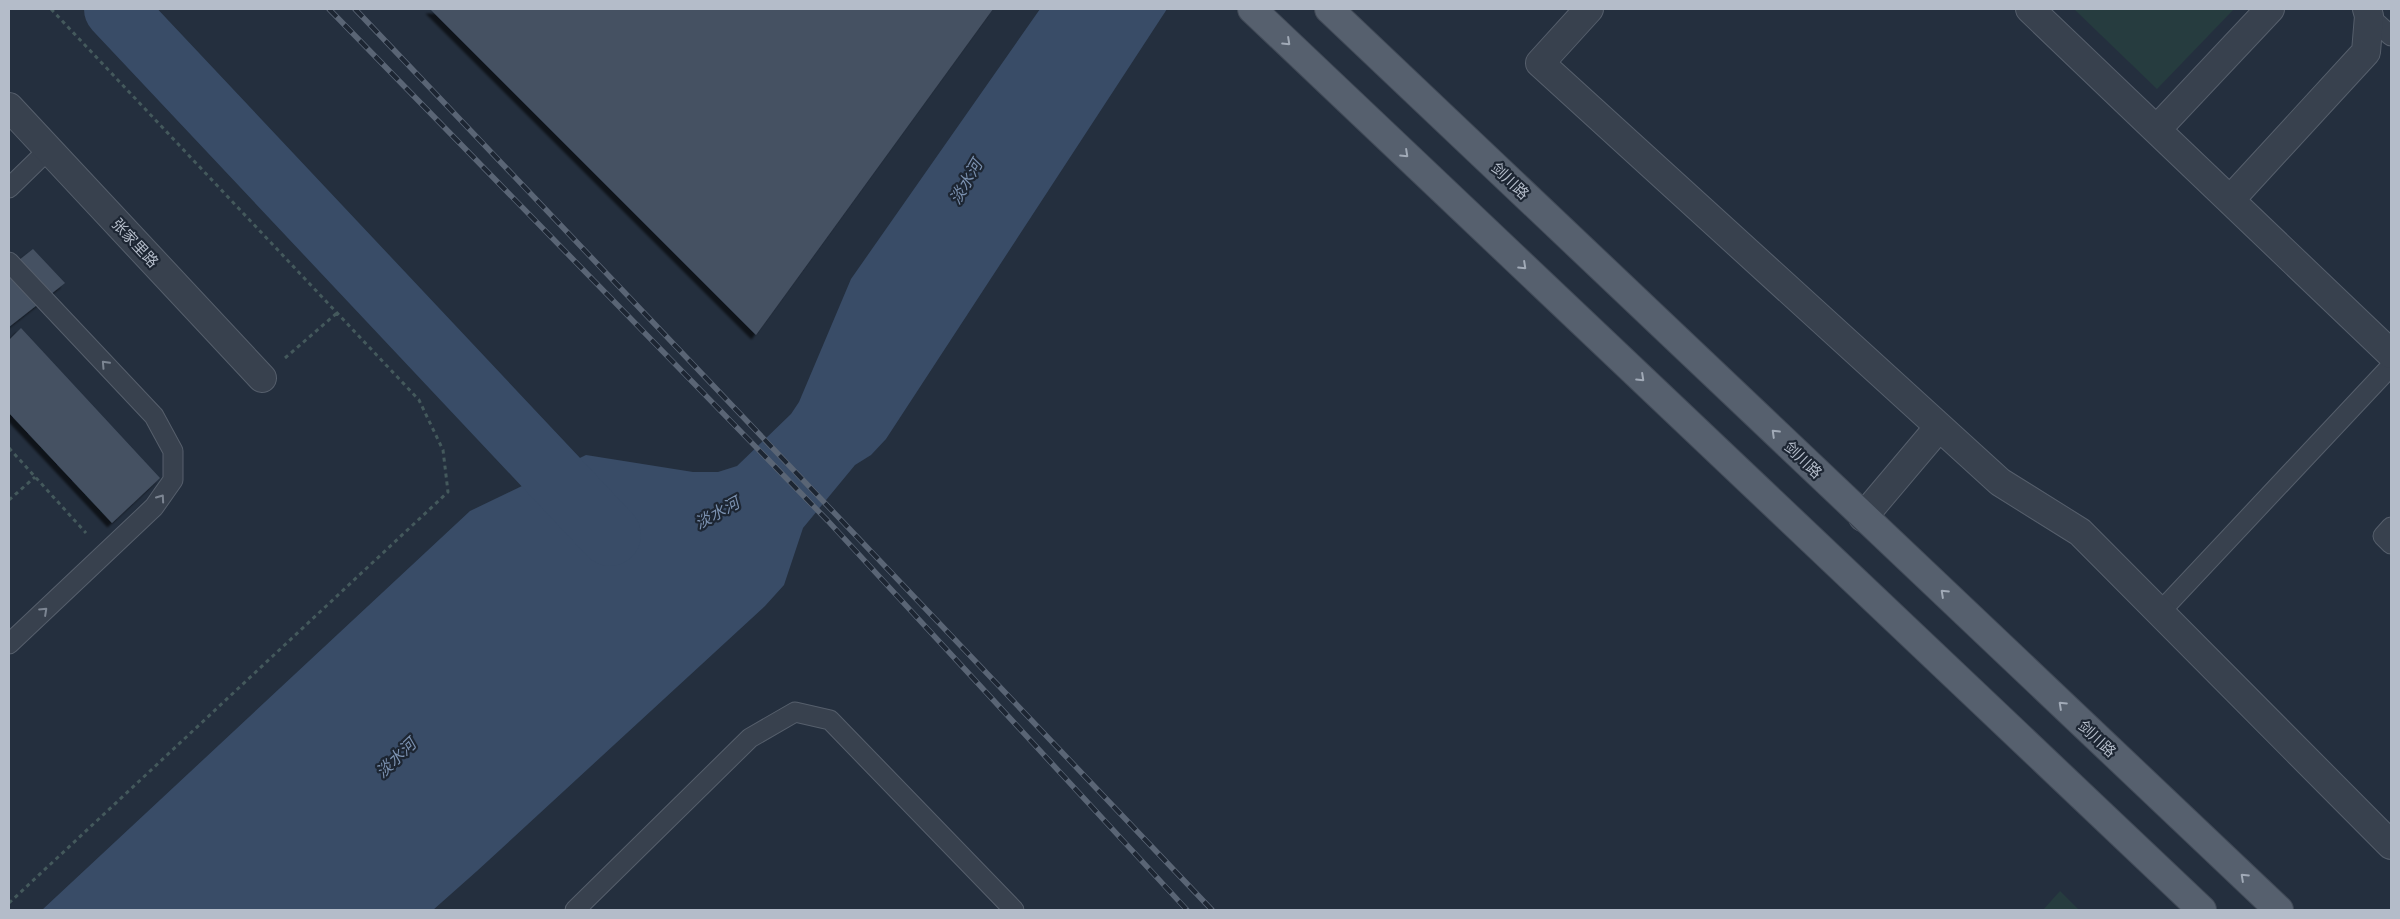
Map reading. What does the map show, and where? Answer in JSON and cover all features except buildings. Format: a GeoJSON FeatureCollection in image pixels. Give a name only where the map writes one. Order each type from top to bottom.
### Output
{"type":"FeatureCollection","features":[{"type":"Feature","properties":{"kind":"main road"},"geometry":{"type":"LineString","coordinates":[[1252,9],[2202,910]]}},
{"type":"Feature","properties":{"kind":"main road","name":"剑川路"},"geometry":{"type":"LineString","coordinates":[[1329,9],[2279,910]]}},
{"type":"Feature","properties":{"kind":"street"},"geometry":{"type":"LineString","coordinates":[[1588,9],[1540,63],[2000,482],[2080,532],[2391,845]]}},
{"type":"Feature","properties":{"kind":"street"},"geometry":{"type":"LineString","coordinates":[[2030,9],[2391,354]]}},
{"type":"Feature","properties":{"kind":"street"},"geometry":{"type":"LineString","coordinates":[[2157,129],[2270,9]]}},
{"type":"Feature","properties":{"kind":"street"},"geometry":{"type":"LineString","coordinates":[[2230,200],[2366,52],[2368,12]]}},
{"type":"Feature","properties":{"kind":"street","name":"张家里路"},"geometry":{"type":"LineString","coordinates":[[9,107],[262,378]]}},
{"type":"Feature","properties":{"kind":"street"},"geometry":{"type":"LineString","coordinates":[[1863,517],[1939,427]]}},
{"type":"Feature","properties":{"kind":"lane"},"geometry":{"type":"LineString","coordinates":[[2368,12],[2391,36]]}},
{"type":"Feature","properties":{"kind":"lane"},"geometry":{"type":"LineString","coordinates":[[9,188],[48,150]]}},
{"type":"Feature","properties":{"kind":"lane"},"geometry":{"type":"LineString","coordinates":[[9,262],[154,416],[173,451],[173,480],[154,507],[9,644]]}},
{"type":"Feature","properties":{"kind":"lane"},"geometry":{"type":"LineString","coordinates":[[2160,612],[2391,366]]}},
{"type":"Feature","properties":{"kind":"lane"},"geometry":{"type":"LineString","coordinates":[[2391,527],[2382,536],[2391,544]]}},
{"type":"Feature","properties":{"kind":"lane"},"geometry":{"type":"LineString","coordinates":[[575,910],[750,738],[795,712],[830,720],[1014,910]]}},
{"type":"Feature","properties":{"kind":"path"},"geometry":{"type":"LineString","coordinates":[[9,903],[448,492],[443,450],[419,400],[51,9]]}},
{"type":"Feature","properties":{"kind":"path"},"geometry":{"type":"LineString","coordinates":[[262,378],[337,313]]}},
{"type":"Feature","properties":{"kind":"path"},"geometry":{"type":"LineString","coordinates":[[9,448],[104,555]]}},
{"type":"Feature","properties":{"kind":"path"},"geometry":{"type":"LineString","coordinates":[[9,500],[34,477]]}},
{"type":"Feature","properties":{"kind":"green space"},"geometry":{"type":"Polygon","coordinates":[[[2074,9],[2234,9],[2157,89],[2074,9]]]}},
{"type":"Feature","properties":{"kind":"green space"},"geometry":{"type":"Polygon","coordinates":[[[2060,891],[2079,910],[2043,910],[2060,891]]]}},
{"type":"Feature","properties":{"kind":"water","name":"淡水河"},"geometry":{"type":"Polygon","coordinates":[[[1040,9],[1167,9],[886,439],[871,455],[855,465],[803,528],[784,585],[765,606],[477,871],[433,910],[42,910],[470,511],[586,455],[693,472],[718,472],[737,466],[791,414],[799,402],[851,279],[1040,9]]]}},
{"type":"Feature","properties":{"kind":"waterway"},"geometry":{"type":"LineString","coordinates":[[115,9],[610,535]]}},
{"type":"Feature","properties":{"kind":"railway"},"geometry":{"type":"LineString","coordinates":[[329,9],[828,521],[1187,910]]}},
{"type":"Feature","properties":{"kind":"railway"},"geometry":{"type":"LineString","coordinates":[[355,9],[1212,910]]}}]}
